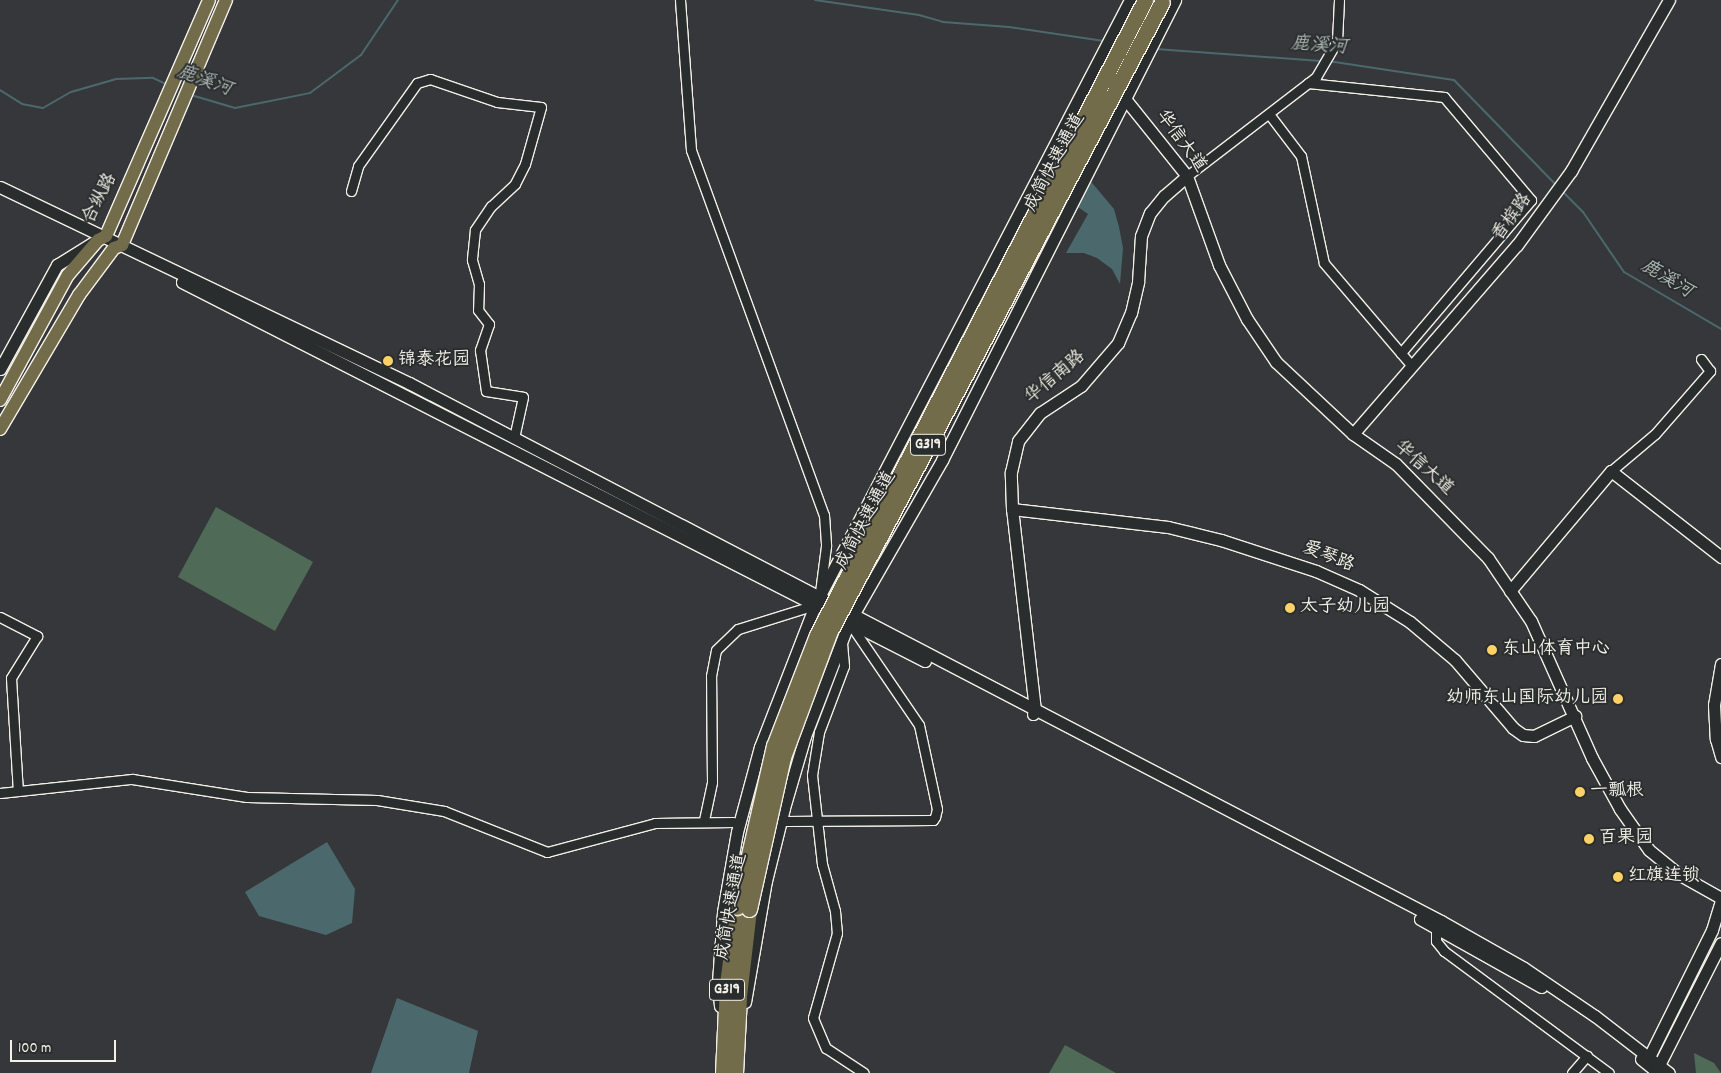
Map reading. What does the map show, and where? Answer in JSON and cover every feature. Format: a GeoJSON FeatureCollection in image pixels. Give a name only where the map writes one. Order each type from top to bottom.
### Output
{"type":"FeatureCollection","features":[{"type":"Feature","properties":{"kind":"highway","name":"成简快速通道"},"geometry":{"type":"LineString","coordinates":[[731,1071],[723,1045],[743,908],[774,746],[817,635],[1145,0]]}},
{"type":"Feature","properties":{"kind":"highway","name":"成简快速通道"},"geometry":{"type":"LineString","coordinates":[[731,1071],[743,908],[783,757],[830,633],[1167,0]]}},
{"type":"Feature","properties":{"kind":"main road","name":"合纵路"},"geometry":{"type":"LineString","coordinates":[[0,400],[68,275],[102,238],[209,0]]}},
{"type":"Feature","properties":{"kind":"main road","name":"合纵路"},"geometry":{"type":"LineString","coordinates":[[0,429],[78,295],[118,246],[226,0]]}},
{"type":"Feature","properties":{"kind":"street"},"geometry":{"type":"LineString","coordinates":[[680,0],[690,150],[824,515],[826,546],[818,601]]}},
{"type":"Feature","properties":{"kind":"street"},"geometry":{"type":"LineString","coordinates":[[723,1045],[718,982],[723,912],[737,832],[760,747],[818,601],[1130,0]]}},
{"type":"Feature","properties":{"kind":"street"},"geometry":{"type":"LineString","coordinates":[[731,1071],[766,881],[784,808],[805,736],[851,618],[942,460],[1159,30],[1167,0]]}},
{"type":"Feature","properties":{"kind":"street"},"geometry":{"type":"LineString","coordinates":[[1187,176],[1316,77],[1337,41],[1339,0]]}},
{"type":"Feature","properties":{"kind":"street","name":"香槟路"},"geometry":{"type":"LineString","coordinates":[[1353,434],[1517,245],[1563,180],[1623,84],[1669,0]]}},
{"type":"Feature","properties":{"kind":"street","name":"华信大道"},"geometry":{"type":"LineString","coordinates":[[1094,71],[1125,98],[1187,176],[1219,266],[1247,319],[1276,362],[1353,434],[1396,464],[1488,558],[1531,621],[1575,716],[1592,758],[1620,809],[1649,850],[1680,875],[1721,900]]}},
{"type":"Feature","properties":{"kind":"street"},"geometry":{"type":"LineString","coordinates":[[351,191],[358,166],[417,83],[430,79],[497,102],[541,107],[525,164],[515,184],[491,206],[475,230],[472,260],[479,284],[478,310],[489,324],[480,350],[486,392],[523,397],[514,438]]}},
{"type":"Feature","properties":{"kind":"street"},"geometry":{"type":"LineString","coordinates":[[1308,83],[1444,97],[1530,200],[1401,353]]}},
{"type":"Feature","properties":{"kind":"street"},"geometry":{"type":"LineString","coordinates":[[1269,114],[1301,156],[1324,263],[1412,366]]}},
{"type":"Feature","properties":{"kind":"street","name":"华信南路"},"geometry":{"type":"LineString","coordinates":[[1034,713],[1012,509],[1012,472],[1018,441],[1040,413],[1080,386],[1118,342],[1133,305],[1138,282],[1142,236],[1150,213],[1164,196],[1187,176]]}},
{"type":"Feature","properties":{"kind":"street"},"geometry":{"type":"LineString","coordinates":[[0,187],[818,601],[1524,968],[1648,1059],[1658,1069],[1669,1073]]}},
{"type":"Feature","properties":{"kind":"street"},"geometry":{"type":"LineString","coordinates":[[0,194],[102,238]]}},
{"type":"Feature","properties":{"kind":"street"},"geometry":{"type":"LineString","coordinates":[[0,369],[57,265],[102,238]]}},
{"type":"Feature","properties":{"kind":"street"},"geometry":{"type":"LineString","coordinates":[[118,246],[514,438],[818,601]]}},
{"type":"Feature","properties":{"kind":"street"},"geometry":{"type":"LineString","coordinates":[[1510,590],[1611,471],[1655,434],[1710,372],[1701,359]]}},
{"type":"Feature","properties":{"kind":"street"},"geometry":{"type":"LineString","coordinates":[[1611,471],[1721,557]]}},
{"type":"Feature","properties":{"kind":"street","name":"爱琴路"},"geometry":{"type":"LineString","coordinates":[[1012,509],[1168,527],[1221,540],[1316,571],[1359,590],[1410,622],[1455,660],[1513,728],[1523,735],[1534,736],[1575,716]]}},
{"type":"Feature","properties":{"kind":"street"},"geometry":{"type":"LineString","coordinates":[[704,820],[712,782],[711,676],[716,650],[738,629],[818,601]]}},
{"type":"Feature","properties":{"kind":"street"},"geometry":{"type":"LineString","coordinates":[[0,617],[37,636],[11,678],[18,791]]}},
{"type":"Feature","properties":{"kind":"street"},"geometry":{"type":"LineString","coordinates":[[786,821],[934,820],[936,817],[937,809],[918,725],[851,618]]}},
{"type":"Feature","properties":{"kind":"street"},"geometry":{"type":"LineString","coordinates":[[842,642],[844,666],[819,732],[814,757],[816,820],[837,934],[813,1018],[826,1048],[864,1073]]}},
{"type":"Feature","properties":{"kind":"street"},"geometry":{"type":"LineString","coordinates":[[1721,664],[1714,705],[1716,739],[1721,757]]}},
{"type":"Feature","properties":{"kind":"street"},"geometry":{"type":"LineString","coordinates":[[1034,713],[1436,928],[1545,990],[1648,1059]]}},
{"type":"Feature","properties":{"kind":"street"},"geometry":{"type":"LineString","coordinates":[[0,793],[132,779],[247,797],[377,800],[444,811],[547,852],[655,822],[704,820],[733,822]]}},
{"type":"Feature","properties":{"kind":"street"},"geometry":{"type":"LineString","coordinates":[[1648,1059],[1712,930],[1721,900]]}},
{"type":"Feature","properties":{"kind":"street"},"geometry":{"type":"LineString","coordinates":[[1436,928],[1436,941],[1444,951],[1609,1073]]}},
{"type":"Feature","properties":{"kind":"street"},"geometry":{"type":"LineString","coordinates":[[1658,1069],[1721,943]]}},
{"type":"Feature","properties":{"kind":"street"},"geometry":{"type":"LineString","coordinates":[[1572,1073],[1587,1056]]}},
{"type":"Feature","properties":{"kind":"green space"},"geometry":{"type":"Polygon","coordinates":[[[216,507],[313,562],[275,631],[178,577],[216,507]]]}},
{"type":"Feature","properties":{"kind":"green space"},"geometry":{"type":"Polygon","coordinates":[[[1065,1045],[1116,1073],[1049,1073],[1065,1045]]]}},
{"type":"Feature","properties":{"kind":"green space"},"geometry":{"type":"Polygon","coordinates":[[[1694,1053],[1714,1063],[1721,1073],[1696,1073],[1694,1053]]]}},
{"type":"Feature","properties":{"kind":"water"},"geometry":{"type":"Polygon","coordinates":[[[1088,178],[1114,209],[1123,248],[1120,284],[1112,269],[1097,258],[1084,253],[1066,253],[1088,214],[1075,205],[1088,178]]]}},
{"type":"Feature","properties":{"kind":"water"},"geometry":{"type":"Polygon","coordinates":[[[327,842],[355,889],[352,923],[326,935],[259,916],[245,892],[327,842]]]}},
{"type":"Feature","properties":{"kind":"water"},"geometry":{"type":"Polygon","coordinates":[[[397,998],[478,1031],[469,1073],[371,1073],[397,998]]]}},
{"type":"Feature","properties":{"kind":"waterway","name":"鹿溪河"},"geometry":{"type":"LineString","coordinates":[[191,95],[235,108],[310,93],[361,55],[398,0]]}},
{"type":"Feature","properties":{"kind":"waterway","name":"鹿溪河"},"geometry":{"type":"LineString","coordinates":[[815,0],[919,15],[943,22],[1009,27],[1104,41]]}},
{"type":"Feature","properties":{"kind":"waterway","name":"鹿溪河"},"geometry":{"type":"LineString","coordinates":[[1156,49],[1321,61]]}},
{"type":"Feature","properties":{"kind":"waterway","name":"鹿溪河"},"geometry":{"type":"LineString","coordinates":[[1328,61],[1454,80],[1555,184]]}},
{"type":"Feature","properties":{"kind":"waterway","name":"鹿溪河"},"geometry":{"type":"LineString","coordinates":[[0,90],[22,104],[43,108],[71,92],[116,79],[153,78],[166,84]]}},
{"type":"Feature","properties":{"kind":"waterway","name":"鹿溪河"},"geometry":{"type":"LineString","coordinates":[[1562,191],[1583,212],[1624,272],[1721,329]]}},
{"type":"Feature","properties":{"kind":"place","name":"锦泰花园"},"geometry":{"type":"Point","coordinates":[388,361]}},
{"type":"Feature","properties":{"kind":"place","name":"太子幼儿园"},"geometry":{"type":"Point","coordinates":[1290,608]}},
{"type":"Feature","properties":{"kind":"place","name":"东山体育中心"},"geometry":{"type":"Point","coordinates":[1492,650]}},
{"type":"Feature","properties":{"kind":"place","name":"幼师东山国际幼儿园"},"geometry":{"type":"Point","coordinates":[1618,699]}},
{"type":"Feature","properties":{"kind":"place","name":"一瓢根"},"geometry":{"type":"Point","coordinates":[1580,792]}},
{"type":"Feature","properties":{"kind":"place","name":"百果园"},"geometry":{"type":"Point","coordinates":[1589,839]}},
{"type":"Feature","properties":{"kind":"place","name":"红旗连锁"},"geometry":{"type":"Point","coordinates":[1618,877]}}]}
